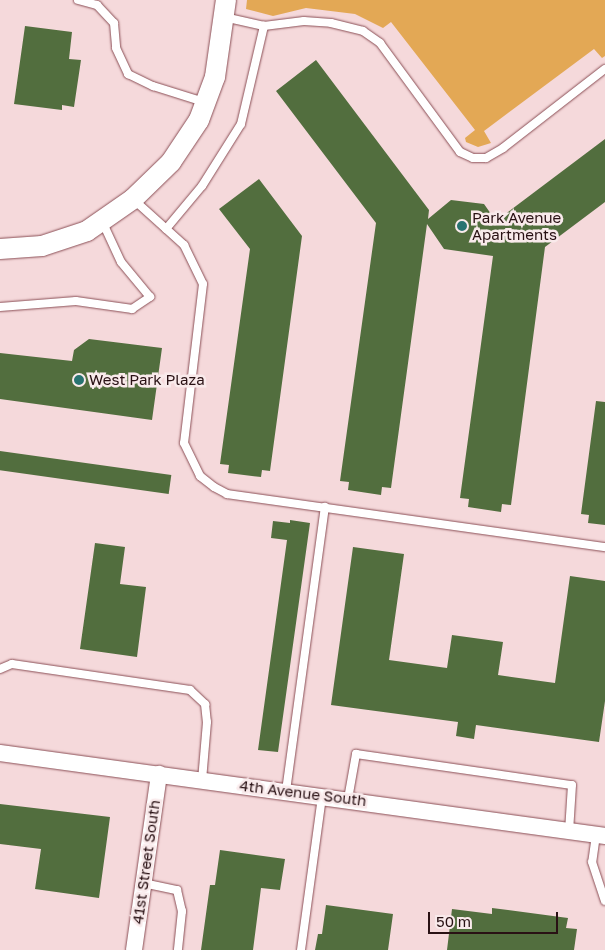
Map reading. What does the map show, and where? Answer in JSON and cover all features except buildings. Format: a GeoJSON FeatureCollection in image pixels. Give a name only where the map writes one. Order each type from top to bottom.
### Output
{"type":"FeatureCollection","features":[{"type":"Feature","properties":{"kind":"street"},"geometry":{"type":"LineString","coordinates":[[0,249],[42,246],[87,231],[133,199],[171,162],[199,120],[206,103],[215,77],[225,8]]}},
{"type":"Feature","properties":{"kind":"street","name":"4th Avenue South"},"geometry":{"type":"LineString","coordinates":[[0,753],[348,798],[569,832],[600,835]]}},
{"type":"Feature","properties":{"kind":"street","name":"41st Street South"},"geometry":{"type":"LineString","coordinates":[[134,950],[159,774]]}},
{"type":"Feature","properties":{"kind":"lane"},"geometry":{"type":"LineString","coordinates":[[78,0],[97,5],[114,23],[116,48],[128,74],[153,86],[206,103]]}},
{"type":"Feature","properties":{"kind":"lane"},"geometry":{"type":"LineString","coordinates":[[225,8],[264,26],[304,21],[331,23],[363,31],[380,43],[460,152],[473,158],[486,158],[503,148],[605,70]]}},
{"type":"Feature","properties":{"kind":"lane"},"geometry":{"type":"LineString","coordinates":[[166,229],[202,186],[241,124],[264,26]]}},
{"type":"Feature","properties":{"kind":"lane"},"geometry":{"type":"LineString","coordinates":[[133,199],[184,245],[202,284],[200,324],[184,420],[184,443],[190,462],[200,476],[227,494],[605,547]]}},
{"type":"Feature","properties":{"kind":"lane"},"geometry":{"type":"LineString","coordinates":[[0,307],[76,301],[132,309],[150,296],[121,262],[102,221]]}},
{"type":"Feature","properties":{"kind":"lane"},"geometry":{"type":"LineString","coordinates":[[286,791],[325,507]]}},
{"type":"Feature","properties":{"kind":"lane"},"geometry":{"type":"LineString","coordinates":[[0,670],[12,664],[190,690],[205,704],[208,722],[202,780]]}},
{"type":"Feature","properties":{"kind":"lane"},"geometry":{"type":"LineString","coordinates":[[348,798],[356,754],[572,785],[569,832]]}},
{"type":"Feature","properties":{"kind":"lane"},"geometry":{"type":"LineString","coordinates":[[301,950],[322,795]]}},
{"type":"Feature","properties":{"kind":"lane"},"geometry":{"type":"LineString","coordinates":[[600,835],[592,862],[605,901]]}},
{"type":"Feature","properties":{"kind":"lane"},"geometry":{"type":"LineString","coordinates":[[143,883],[177,890],[182,911],[178,950]]}},
{"type":"Feature","properties":{"kind":"shaded area"},"geometry":{"type":"Polygon","coordinates":[[[247,0],[605,0],[605,56],[602,58],[594,49],[484,131],[491,143],[478,147],[466,142],[465,138],[475,130],[391,22],[383,28],[355,14],[306,8],[273,16],[246,9],[247,0]]]}},
{"type":"Feature","properties":{"kind":"place","name":"Park Avenue Apartments"},"geometry":{"type":"Point","coordinates":[462,226]}},
{"type":"Feature","properties":{"kind":"place","name":"West Park Plaza"},"geometry":{"type":"Point","coordinates":[79,380]}}]}
